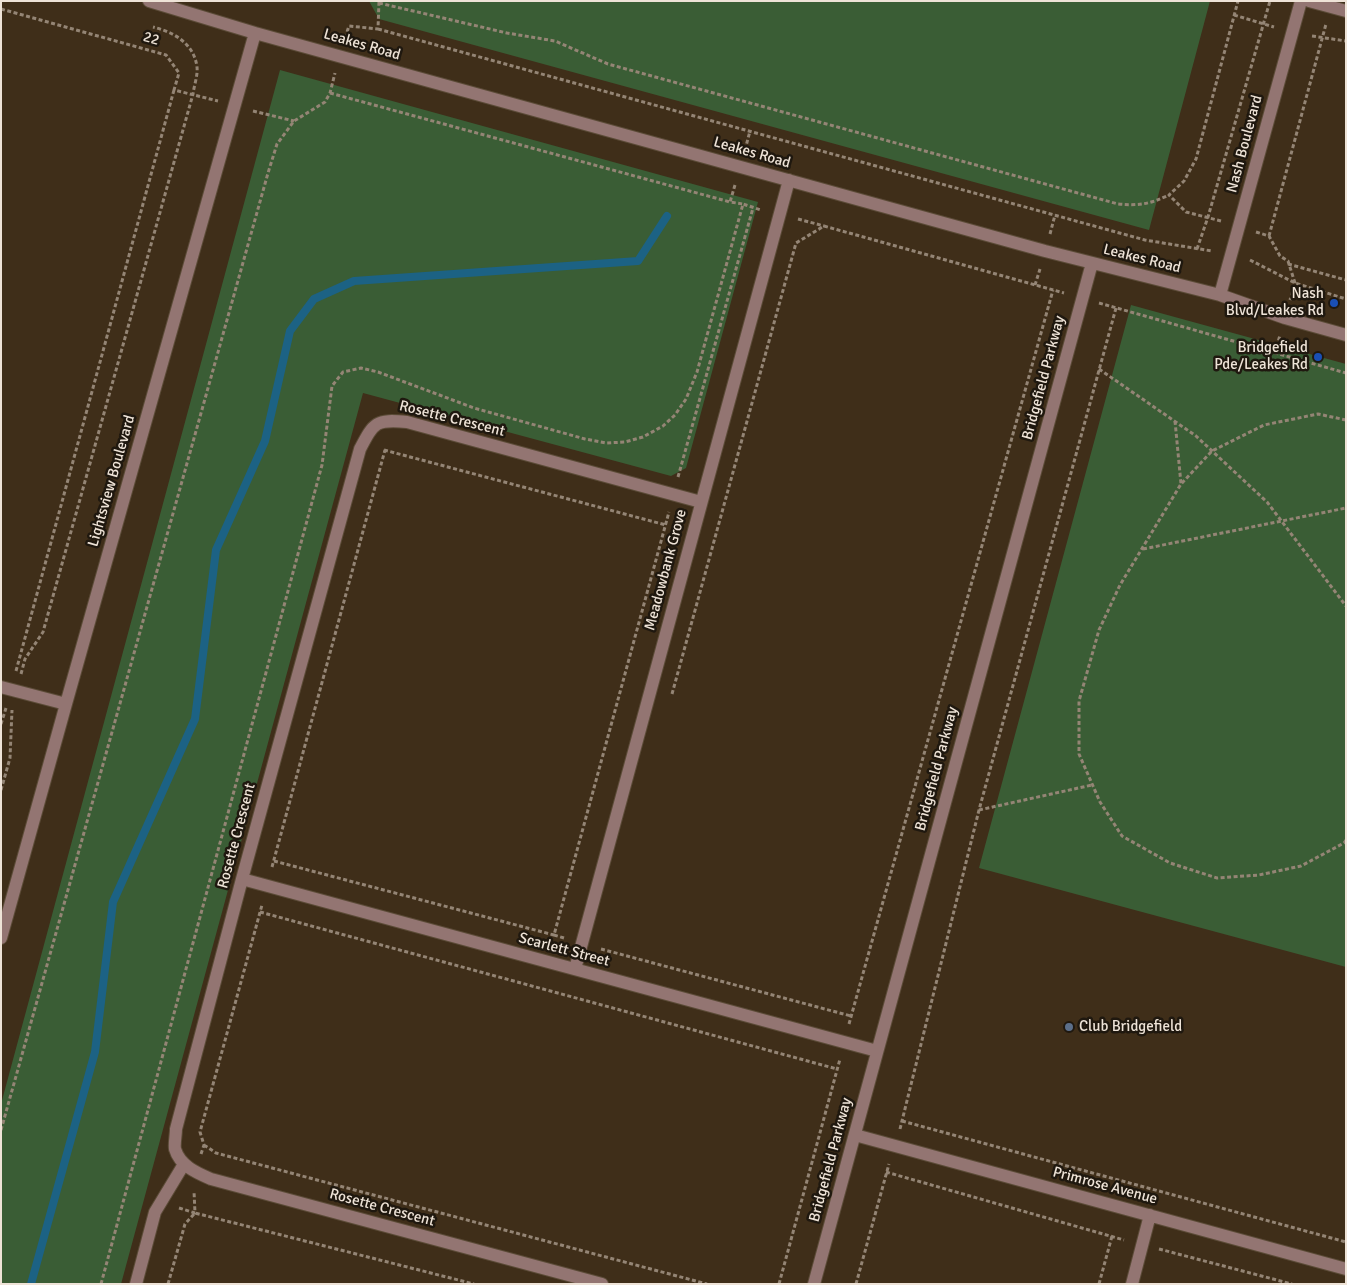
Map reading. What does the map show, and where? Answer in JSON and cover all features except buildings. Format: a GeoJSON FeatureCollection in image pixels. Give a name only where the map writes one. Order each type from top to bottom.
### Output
{"type":"FeatureCollection","features":[{"type":"Feature","properties":{"kind":"street","name":"Leakes Road"},"geometry":{"type":"LineString","coordinates":[[150,1],[255,33],[789,180],[1092,263],[1220,295],[1285,318],[1346,335]]}},
{"type":"Feature","properties":{"kind":"street","name":"Nash Boulevard"},"geometry":{"type":"LineString","coordinates":[[1220,295],[1301,1]]}},
{"type":"Feature","properties":{"kind":"street"},"geometry":{"type":"LineString","coordinates":[[1309,1],[1346,11]]}},
{"type":"Feature","properties":{"kind":"street","name":"Lightsview Boulevard"},"geometry":{"type":"LineString","coordinates":[[1,938],[255,33]]}},
{"type":"Feature","properties":{"kind":"street","name":"Meadowbank Grove"},"geometry":{"type":"LineString","coordinates":[[575,969],[789,180]]}},
{"type":"Feature","properties":{"kind":"street","name":"Bridgefield Parkway"},"geometry":{"type":"LineString","coordinates":[[814,1284],[1092,263]]}},
{"type":"Feature","properties":{"kind":"street","name":"Rosette Crescent"},"geometry":{"type":"LineString","coordinates":[[602,1284],[211,1179],[189,1168],[176,1149],[176,1129],[242,879],[363,444],[376,424],[390,420],[407,422],[701,502]]}},
{"type":"Feature","properties":{"kind":"street"},"geometry":{"type":"LineString","coordinates":[[10,689],[66,704]]}},
{"type":"Feature","properties":{"kind":"street","name":"Scarlett Street"},"geometry":{"type":"LineString","coordinates":[[242,879],[877,1051]]}},
{"type":"Feature","properties":{"kind":"street","name":"Primrose Avenue"},"geometry":{"type":"LineString","coordinates":[[855,1135],[1346,1269]]}},
{"type":"Feature","properties":{"kind":"street"},"geometry":{"type":"LineString","coordinates":[[136,1284],[155,1212],[189,1168]]}},
{"type":"Feature","properties":{"kind":"street"},"geometry":{"type":"LineString","coordinates":[[1132,1284],[1150,1215]]}},
{"type":"Feature","properties":{"kind":"path"},"geometry":{"type":"LineString","coordinates":[[378,29],[379,2],[507,33],[555,41],[608,64],[1118,204],[1134,206],[1151,203],[1169,195],[1184,181],[1196,158],[1238,1]]}},
{"type":"Feature","properties":{"kind":"path"},"geometry":{"type":"LineString","coordinates":[[1197,249],[1208,217],[1270,1]]}},
{"type":"Feature","properties":{"kind":"path"},"geometry":{"type":"LineString","coordinates":[[1269,236],[1331,7]]}},
{"type":"Feature","properties":{"kind":"path","name":"22"},"geometry":{"type":"LineString","coordinates":[[1,9],[166,55],[179,73],[174,90]]}},
{"type":"Feature","properties":{"kind":"path"},"geometry":{"type":"LineString","coordinates":[[1,1130],[277,144],[294,121],[325,102],[330,93],[349,26],[378,29],[1146,240],[1251,260],[1294,283],[1346,299]]}},
{"type":"Feature","properties":{"kind":"path"},"geometry":{"type":"LineString","coordinates":[[1,790],[10,758],[10,689],[25,659],[43,632],[193,94],[198,69],[195,56],[183,40],[167,30],[153,27]]}},
{"type":"Feature","properties":{"kind":"path"},"geometry":{"type":"LineString","coordinates":[[1,724],[174,90],[294,121]]}},
{"type":"Feature","properties":{"kind":"path"},"geometry":{"type":"LineString","coordinates":[[330,93],[730,202]]}},
{"type":"Feature","properties":{"kind":"path"},"geometry":{"type":"LineString","coordinates":[[1169,195],[1186,212],[1269,236],[1280,256],[1288,261],[1294,283],[1275,353]]}},
{"type":"Feature","properties":{"kind":"path"},"geometry":{"type":"LineString","coordinates":[[101,1284],[322,465],[332,386],[343,372],[361,368],[378,372],[474,408],[585,439],[624,442],[643,437],[663,426],[675,415],[686,399],[696,372],[743,204],[1346,373]]}},
{"type":"Feature","properties":{"kind":"path"},"geometry":{"type":"LineString","coordinates":[[554,935],[673,494],[753,208]]}},
{"type":"Feature","properties":{"kind":"path"},"geometry":{"type":"LineString","coordinates":[[670,701],[796,243],[824,226]]}},
{"type":"Feature","properties":{"kind":"path"},"geometry":{"type":"LineString","coordinates":[[1288,264],[1346,280]]}},
{"type":"Feature","properties":{"kind":"path"},"geometry":{"type":"LineString","coordinates":[[779,1284],[851,1016],[1053,290]]}},
{"type":"Feature","properties":{"kind":"path"},"geometry":{"type":"LineString","coordinates":[[856,1284],[886,1172],[902,1121],[979,810],[1116,308]]}},
{"type":"Feature","properties":{"kind":"path"},"geometry":{"type":"LineString","coordinates":[[1099,368],[1175,420],[1267,502],[1346,606]]}},
{"type":"Feature","properties":{"kind":"path"},"geometry":{"type":"LineString","coordinates":[[1346,420],[1318,414],[1264,425],[1212,451],[1181,484],[1120,585],[1099,630],[1080,701],[1079,754],[1100,802],[1122,836],[1170,863],[1217,878],[1259,875],[1301,866],[1346,840]]}},
{"type":"Feature","properties":{"kind":"path"},"geometry":{"type":"LineString","coordinates":[[1175,420],[1181,484]]}},
{"type":"Feature","properties":{"kind":"path"},"geometry":{"type":"LineString","coordinates":[[363,444],[666,525]]}},
{"type":"Feature","properties":{"kind":"path"},"geometry":{"type":"LineString","coordinates":[[385,450],[200,1132],[204,1145],[216,1153],[707,1284]]}},
{"type":"Feature","properties":{"kind":"path"},"geometry":{"type":"LineString","coordinates":[[1142,549],[1346,508]]}},
{"type":"Feature","properties":{"kind":"path"},"geometry":{"type":"LineString","coordinates":[[979,810],[1092,785]]}},
{"type":"Feature","properties":{"kind":"path"},"geometry":{"type":"LineString","coordinates":[[274,861],[851,1016]]}},
{"type":"Feature","properties":{"kind":"path"},"geometry":{"type":"LineString","coordinates":[[260,912],[837,1069]]}},
{"type":"Feature","properties":{"kind":"path"},"geometry":{"type":"LineString","coordinates":[[601,949],[604,940]]}},
{"type":"Feature","properties":{"kind":"path"},"geometry":{"type":"LineString","coordinates":[[902,1121],[1346,1242]]}},
{"type":"Feature","properties":{"kind":"path"},"geometry":{"type":"LineString","coordinates":[[168,1284],[185,1224],[195,1213],[189,1168],[204,1145]]}},
{"type":"Feature","properties":{"kind":"path"},"geometry":{"type":"LineString","coordinates":[[886,1172],[1143,1245],[1292,1284]]}},
{"type":"Feature","properties":{"kind":"path"},"geometry":{"type":"LineString","coordinates":[[161,1204],[474,1284]]}},
{"type":"Feature","properties":{"kind":"path"},"geometry":{"type":"LineString","coordinates":[[1099,1284],[1112,1236]]}},
{"type":"Feature","properties":{"kind":"green space"},"geometry":{"type":"Polygon","coordinates":[[[369,1],[1210,1],[1149,230],[379,19],[369,1]]]}},
{"type":"Feature","properties":{"kind":"green space"},"geometry":{"type":"Polygon","coordinates":[[[280,70],[758,202],[686,468],[671,476],[363,393],[121,1284],[1,1284],[1,1104],[280,70]]]}},
{"type":"Feature","properties":{"kind":"green space"},"geometry":{"type":"Polygon","coordinates":[[[1131,305],[1346,364],[1346,967],[979,868],[1131,305]]]}},
{"type":"Feature","properties":{"kind":"waterway"},"geometry":{"type":"LineString","coordinates":[[31,1284],[95,1052],[113,902],[195,719],[216,550],[265,441],[290,331],[314,299],[354,281],[638,261],[667,216]]}},
{"type":"Feature","properties":{"kind":"place","name":"Nash Blvd/Leakes Rd"},"geometry":{"type":"Point","coordinates":[1334,303]}},
{"type":"Feature","properties":{"kind":"place","name":"Bridgefield Pde/Leakes Rd"},"geometry":{"type":"Point","coordinates":[1318,357]}},
{"type":"Feature","properties":{"kind":"place","name":"Club Bridgefield"},"geometry":{"type":"Point","coordinates":[1069,1027]}}]}
